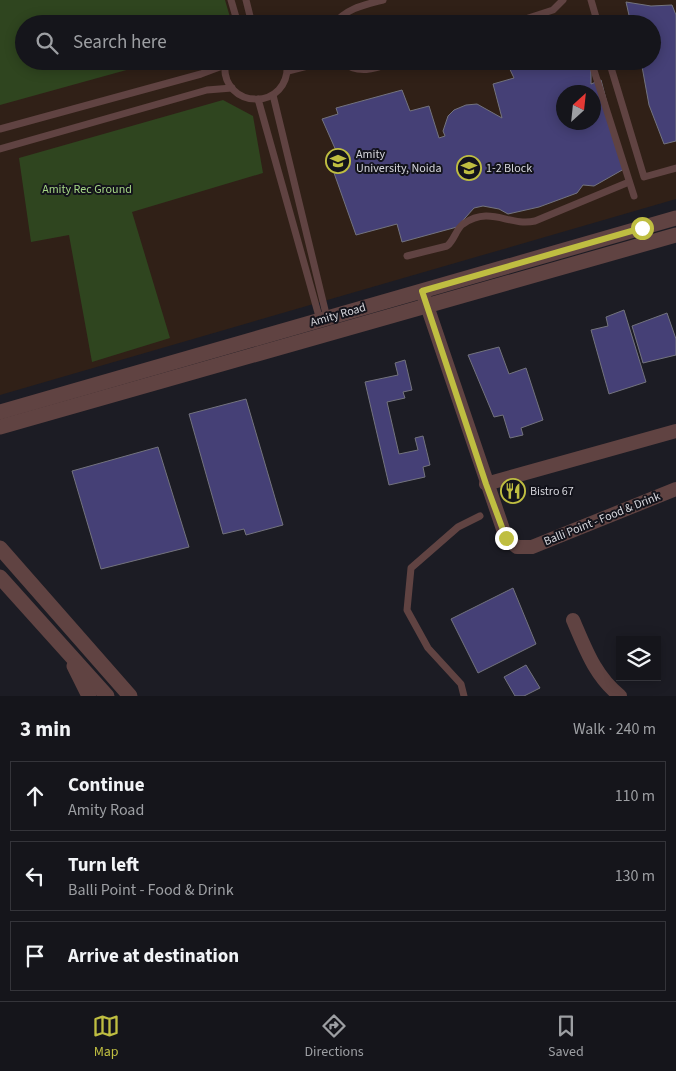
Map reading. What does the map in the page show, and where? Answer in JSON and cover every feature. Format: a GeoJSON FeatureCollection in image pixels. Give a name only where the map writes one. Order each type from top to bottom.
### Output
{"type":"FeatureCollection","features":[{"type":"Feature","properties":{"kind":"street","name":"Amity Road"},"geometry":{"type":"LineString","coordinates":[[0,412],[422,291],[641,223],[676,218]]}},
{"type":"Feature","properties":{"kind":"street","name":"Amity Road"},"geometry":{"type":"LineString","coordinates":[[0,427],[676,235]]}},
{"type":"Feature","properties":{"kind":"street","name":"Balli Point - Food & Drink"},"geometry":{"type":"LineString","coordinates":[[422,291],[486,484],[506,538],[517,547],[532,547],[676,489]]}},
{"type":"Feature","properties":{"kind":"street"},"geometry":{"type":"LineString","coordinates":[[486,484],[676,431]]}},
{"type":"Feature","properties":{"kind":"street"},"geometry":{"type":"LineString","coordinates":[[0,548],[130,696]]}},
{"type":"Feature","properties":{"kind":"street"},"geometry":{"type":"LineString","coordinates":[[0,577],[107,696]]}},
{"type":"Feature","properties":{"kind":"street"},"geometry":{"type":"LineString","coordinates":[[574,620],[594,669],[608,687],[620,696]]}},
{"type":"Feature","properties":{"kind":"street"},"geometry":{"type":"LineString","coordinates":[[71,655],[88,696]]}},
{"type":"Feature","properties":{"kind":"lane"},"geometry":{"type":"LineString","coordinates":[[231,0],[235,15]]}},
{"type":"Feature","properties":{"kind":"lane"},"geometry":{"type":"LineString","coordinates":[[246,0],[250,15]]}},
{"type":"Feature","properties":{"kind":"lane"},"geometry":{"type":"LineString","coordinates":[[341,15],[353,8],[383,0]]}},
{"type":"Feature","properties":{"kind":"lane"},"geometry":{"type":"LineString","coordinates":[[538,15],[553,10],[563,0]]}},
{"type":"Feature","properties":{"kind":"lane"},"geometry":{"type":"LineString","coordinates":[[591,0],[595,15]]}},
{"type":"Feature","properties":{"kind":"lane"},"geometry":{"type":"LineString","coordinates":[[0,129],[210,70]]}},
{"type":"Feature","properties":{"kind":"lane"},"geometry":{"type":"LineString","coordinates":[[225,70],[226,78],[232,88],[242,96],[258,99],[273,95],[285,83],[288,71],[292,70]]}},
{"type":"Feature","properties":{"kind":"lane"},"geometry":{"type":"LineString","coordinates":[[594,70],[634,196]]}},
{"type":"Feature","properties":{"kind":"lane"},"geometry":{"type":"LineString","coordinates":[[612,70],[644,178],[676,168]]}},
{"type":"Feature","properties":{"kind":"lane"},"geometry":{"type":"LineString","coordinates":[[0,149],[207,90],[232,88]]}},
{"type":"Feature","properties":{"kind":"lane"},"geometry":{"type":"LineString","coordinates":[[273,95],[323,319]]}},
{"type":"Feature","properties":{"kind":"lane"},"geometry":{"type":"LineString","coordinates":[[258,99],[323,319]]}},
{"type":"Feature","properties":{"kind":"lane"},"geometry":{"type":"LineString","coordinates":[[406,256],[447,246],[462,224],[490,214],[518,222],[535,221],[629,182]]}},
{"type":"Feature","properties":{"kind":"lane"},"geometry":{"type":"LineString","coordinates":[[464,696],[461,684],[428,648],[406,610],[411,568],[458,527],[480,516]]}},
{"type":"Feature","properties":{"kind":"shaded area","name":"Amity University, Noida"},"geometry":{"type":"Polygon","coordinates":[[[0,0],[676,0],[676,199],[0,395],[0,0]]]}},
{"type":"Feature","properties":{"kind":"green space"},"geometry":{"type":"Polygon","coordinates":[[[0,0],[225,0],[229,15],[15,15],[15,70],[126,70],[0,105],[0,0]]]}},
{"type":"Feature","properties":{"kind":"green space","name":"Amity Rec Ground"},"geometry":{"type":"Polygon","coordinates":[[[223,100],[253,116],[263,173],[132,212],[170,338],[92,362],[69,235],[31,242],[19,158],[223,100]]]}},
{"type":"Feature","properties":{"kind":"building"},"geometry":{"type":"Polygon","coordinates":[[[626,2],[651,6],[672,5],[676,15],[676,141],[664,144],[649,105],[643,70],[661,70],[661,15],[629,15],[626,2]]]}},
{"type":"Feature","properties":{"kind":"building"},"geometry":{"type":"Polygon","coordinates":[[[510,70],[591,70],[591,84],[601,80],[624,169],[594,186],[583,185],[577,193],[539,207],[508,214],[499,209],[483,206],[474,208],[457,227],[402,242],[397,224],[356,235],[328,156],[337,153],[322,119],[338,114],[336,108],[402,90],[410,111],[429,106],[439,138],[445,136],[443,131],[448,116],[454,110],[466,105],[477,104],[502,118],[493,84],[514,78],[510,70]]]}},
{"type":"Feature","properties":{"kind":"building"},"geometry":{"type":"Polygon","coordinates":[[[624,310],[646,382],[609,394],[591,330],[608,326],[606,317],[624,310]]]}},
{"type":"Feature","properties":{"kind":"building"},"geometry":{"type":"Polygon","coordinates":[[[667,313],[676,339],[676,355],[643,363],[632,326],[667,313]]]}},
{"type":"Feature","properties":{"kind":"building"},"geometry":{"type":"Polygon","coordinates":[[[499,347],[509,374],[526,368],[543,420],[521,428],[523,435],[510,438],[503,415],[494,417],[468,355],[499,347]]]}},
{"type":"Feature","properties":{"kind":"building"},"geometry":{"type":"Polygon","coordinates":[[[405,360],[412,390],[403,392],[405,398],[387,402],[399,454],[418,450],[415,438],[423,436],[430,465],[423,467],[425,477],[389,485],[365,382],[398,375],[395,363],[405,360]]]}},
{"type":"Feature","properties":{"kind":"building"},"geometry":{"type":"Polygon","coordinates":[[[246,399],[283,525],[246,535],[244,529],[223,534],[189,414],[246,399]]]}},
{"type":"Feature","properties":{"kind":"building"},"geometry":{"type":"Polygon","coordinates":[[[158,447],[189,547],[101,569],[72,471],[158,447]]]}},
{"type":"Feature","properties":{"kind":"building"},"geometry":{"type":"Polygon","coordinates":[[[513,588],[536,644],[478,673],[451,619],[513,588]]]}},
{"type":"Feature","properties":{"kind":"building"},"geometry":{"type":"Polygon","coordinates":[[[526,665],[540,688],[524,696],[515,696],[504,677],[526,665]]]}},
{"type":"Feature","properties":{"kind":"place","name":"Amity University, Noida"},"geometry":{"type":"Point","coordinates":[338,161]}},
{"type":"Feature","properties":{"kind":"place","name":"1-2 Block"},"geometry":{"type":"Point","coordinates":[469,168]}},
{"type":"Feature","properties":{"kind":"place","name":"Bistro 67"},"geometry":{"type":"Point","coordinates":[513,491]}},
{"type":"Feature","properties":{"kind":"route"},"geometry":{"type":"LineString","coordinates":[[506,538],[486,484],[422,291],[642,228]]}}]}
